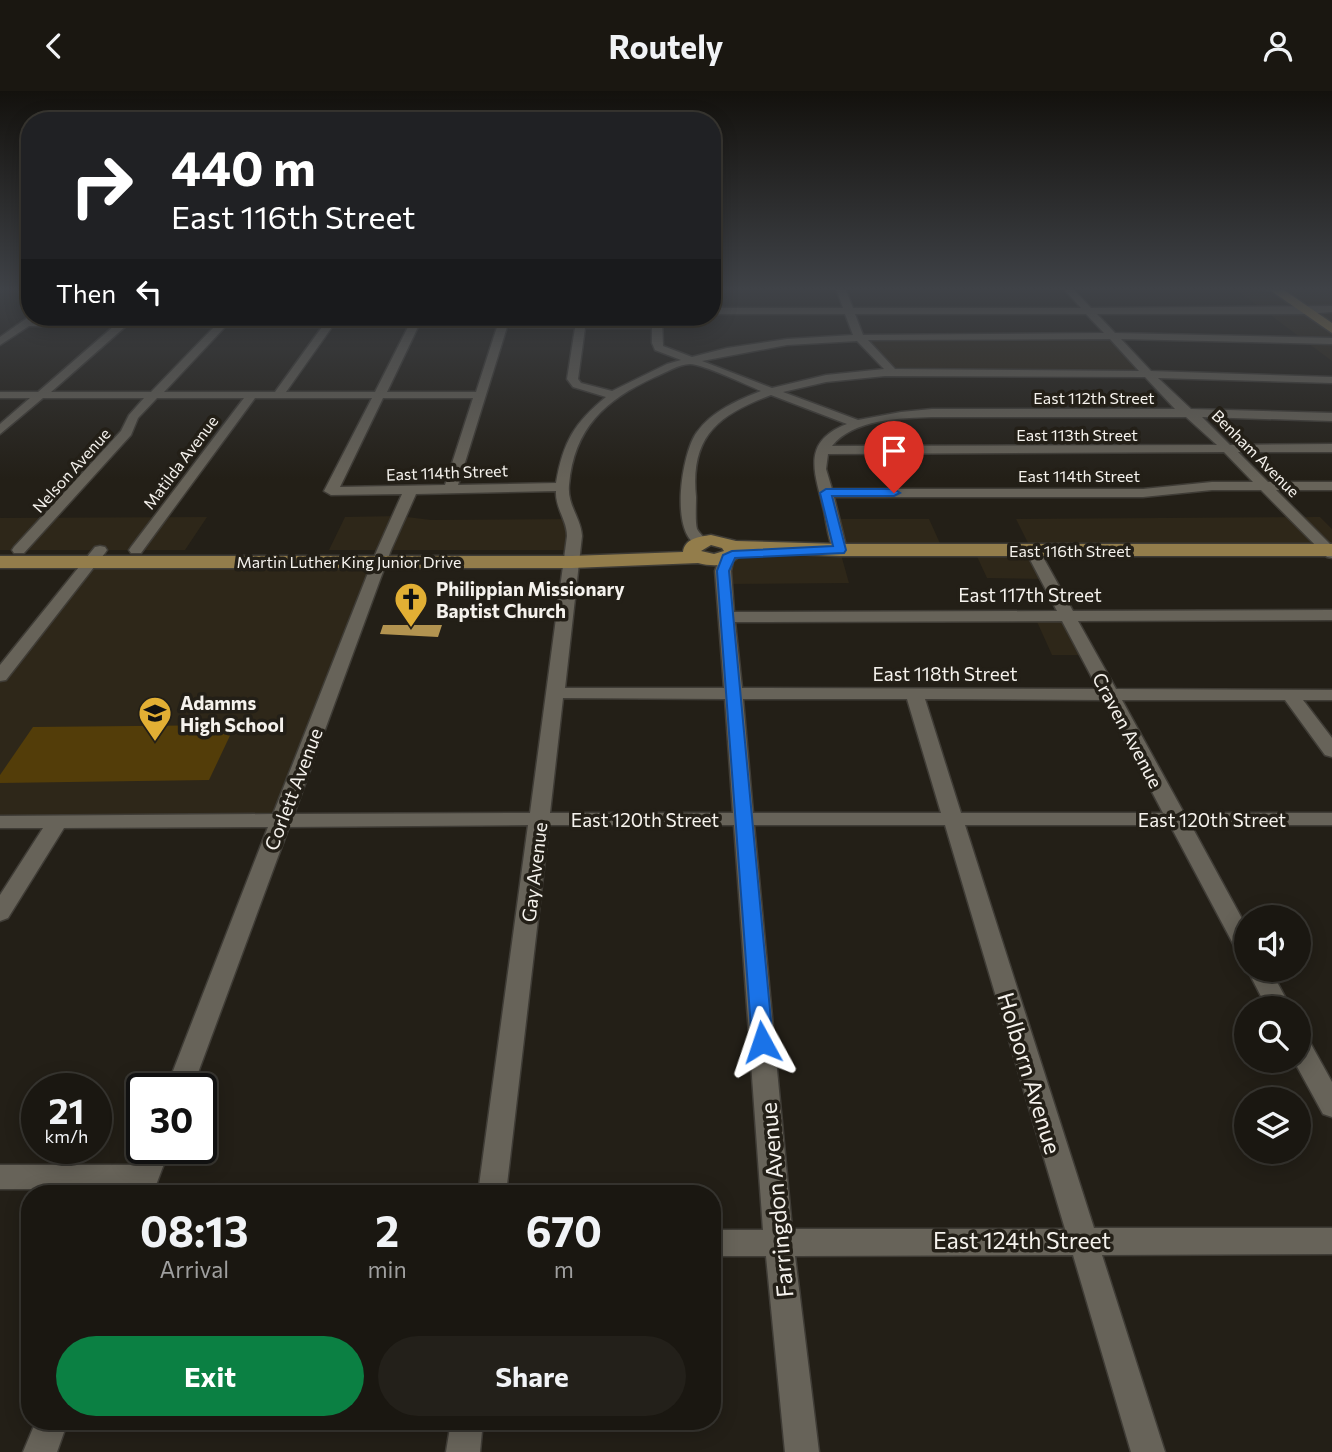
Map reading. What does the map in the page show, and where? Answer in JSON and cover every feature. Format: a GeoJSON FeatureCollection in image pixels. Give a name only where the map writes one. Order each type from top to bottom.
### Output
{"type":"FeatureCollection","features":[{"type":"Feature","properties":{"kind":"main road","name":"East 116th Street"},"geometry":{"type":"LineString","coordinates":[[714,553],[809,549],[1331,551]]}},
{"type":"Feature","properties":{"kind":"main road","name":"Martin Luther King Junior Drive"},"geometry":{"type":"LineString","coordinates":[[9,551],[96,556],[573,556],[714,553]]}},
{"type":"Feature","properties":{"kind":"main road","name":"Martin Luther King Junior Drive"},"geometry":{"type":"LineString","coordinates":[[0,562],[136,551],[382,556]]}},
{"type":"Feature","properties":{"kind":"street"},"geometry":{"type":"LineString","coordinates":[[0,430],[89,352]]}},
{"type":"Feature","properties":{"kind":"street","name":"Nelson Avenue"},"geometry":{"type":"LineString","coordinates":[[9,551],[127,432],[133,417],[195,352]]}},
{"type":"Feature","properties":{"kind":"street"},"geometry":{"type":"LineString","coordinates":[[278,395],[308,352]]}},
{"type":"Feature","properties":{"kind":"street"},"geometry":{"type":"LineString","coordinates":[[380,395],[406,352]]}},
{"type":"Feature","properties":{"kind":"street"},"geometry":{"type":"LineString","coordinates":[[451,487],[494,352]]}},
{"type":"Feature","properties":{"kind":"street"},"geometry":{"type":"LineString","coordinates":[[576,352],[572,379],[590,390],[613,395]]}},
{"type":"Feature","properties":{"kind":"street"},"geometry":{"type":"LineString","coordinates":[[668,352],[857,424]]}},
{"type":"Feature","properties":{"kind":"street"},"geometry":{"type":"LineString","coordinates":[[563,487],[576,435],[586,419],[613,395],[655,374],[691,361],[733,352]]}},
{"type":"Feature","properties":{"kind":"street"},"geometry":{"type":"LineString","coordinates":[[873,352],[893,373]]}},
{"type":"Feature","properties":{"kind":"street","name":"Benham Avenue"},"geometry":{"type":"LineString","coordinates":[[1127,352],[1331,551]]}},
{"type":"Feature","properties":{"kind":"street"},"geometry":{"type":"LineString","coordinates":[[714,553],[689,528],[688,464],[694,444],[712,422],[770,391],[843,376],[893,373],[1147,373],[1332,380]]}},
{"type":"Feature","properties":{"kind":"street"},"geometry":{"type":"LineString","coordinates":[[0,395],[480,395]]}},
{"type":"Feature","properties":{"kind":"street","name":"Matilda Avenue"},"geometry":{"type":"LineString","coordinates":[[136,551],[252,395]]}},
{"type":"Feature","properties":{"kind":"street","name":"East 114th Street"},"geometry":{"type":"LineString","coordinates":[[380,395],[331,491],[563,487]]}},
{"type":"Feature","properties":{"kind":"street","name":"East 112th Street"},"geometry":{"type":"LineString","coordinates":[[857,424],[923,413],[1188,413],[1332,417]]}},
{"type":"Feature","properties":{"kind":"street"},"geometry":{"type":"LineString","coordinates":[[840,550],[819,465],[822,450],[828,441],[857,424]]}},
{"type":"Feature","properties":{"kind":"street","name":"East 113th Street"},"geometry":{"type":"LineString","coordinates":[[822,450],[1332,448]]}},
{"type":"Feature","properties":{"kind":"street","name":"East 114th Street"},"geometry":{"type":"LineString","coordinates":[[826,493],[1143,493],[1212,486],[1332,486]]}},
{"type":"Feature","properties":{"kind":"street","name":"Gay Avenue"},"geometry":{"type":"LineString","coordinates":[[493,1185],[576,529],[563,504],[563,487]]}},
{"type":"Feature","properties":{"kind":"street","name":"Corlett Avenue"},"geometry":{"type":"LineString","coordinates":[[185,1073],[382,556],[410,491]]}},
{"type":"Feature","properties":{"kind":"street","name":"Craven Avenue"},"geometry":{"type":"LineString","coordinates":[[1032,550],[1234,925]]}},
{"type":"Feature","properties":{"kind":"street","name":"Farringdon Avenue"},"geometry":{"type":"LineString","coordinates":[[714,553],[728,617],[779,1242],[802,1452]]}},
{"type":"Feature","properties":{"kind":"street"},"geometry":{"type":"LineString","coordinates":[[0,676],[96,556]]}},
{"type":"Feature","properties":{"kind":"street","name":"East 117th Street"},"geometry":{"type":"LineString","coordinates":[[728,617],[1332,615]]}},
{"type":"Feature","properties":{"kind":"street","name":"East 118th Street"},"geometry":{"type":"LineString","coordinates":[[557,693],[1332,695]]}},
{"type":"Feature","properties":{"kind":"street","name":"Holborn Avenue"},"geometry":{"type":"LineString","coordinates":[[914,693],[1148,1452]]}},
{"type":"Feature","properties":{"kind":"street"},"geometry":{"type":"LineString","coordinates":[[1290,695],[1332,751]]}},
{"type":"Feature","properties":{"kind":"street","name":"East 120th Street"},"geometry":{"type":"LineString","coordinates":[[0,822],[541,818],[1332,818]]}},
{"type":"Feature","properties":{"kind":"street"},"geometry":{"type":"LineString","coordinates":[[0,913],[58,821]]}},
{"type":"Feature","properties":{"kind":"street"},"geometry":{"type":"LineString","coordinates":[[1311,1068],[1332,1106]]}},
{"type":"Feature","properties":{"kind":"street"},"geometry":{"type":"LineString","coordinates":[[0,1177],[142,1185],[150,1164]]}},
{"type":"Feature","properties":{"kind":"street","name":"East 124th Street"},"geometry":{"type":"LineString","coordinates":[[721,1243],[1332,1241]]}},
{"type":"Feature","properties":{"kind":"street"},"geometry":{"type":"LineString","coordinates":[[40,1452],[49,1430]]}},
{"type":"Feature","properties":{"kind":"street"},"geometry":{"type":"LineString","coordinates":[[463,1452],[466,1430]]}},
{"type":"Feature","properties":{"kind":"shaded area"},"geometry":{"type":"Polygon","coordinates":[[[873,352],[1127,352],[1147,373],[893,373],[873,352]]]}},
{"type":"Feature","properties":{"kind":"shaded area"},"geometry":{"type":"Polygon","coordinates":[[[1319,352],[1332,352],[1332,361],[1319,352]]]}},
{"type":"Feature","properties":{"kind":"shaded area"},"geometry":{"type":"Polygon","coordinates":[[[399,516],[431,520],[571,519],[574,550],[329,550],[345,517],[399,516]]]}},
{"type":"Feature","properties":{"kind":"shaded area"},"geometry":{"type":"Polygon","coordinates":[[[207,517],[185,550],[0,550],[0,518],[207,517]]]}},
{"type":"Feature","properties":{"kind":"shaded area"},"geometry":{"type":"Polygon","coordinates":[[[1320,517],[1332,529],[1332,550],[1033,550],[1047,579],[987,578],[974,550],[1031,549],[1016,519],[1320,517]]]}},
{"type":"Feature","properties":{"kind":"shaded area"},"geometry":{"type":"Polygon","coordinates":[[[832,519],[929,519],[943,550],[840,551],[849,583],[725,584],[732,555],[840,550],[832,519]]]}},
{"type":"Feature","properties":{"kind":"shaded area","name":"Adamms High School"},"geometry":{"type":"Polygon","coordinates":[[[380,561],[281,821],[0,822],[0,676],[91,562],[380,561]]]}},
{"type":"Feature","properties":{"kind":"shaded area"},"geometry":{"type":"Polygon","coordinates":[[[1034,615],[1067,615],[1088,655],[1052,655],[1034,615]]]}},
{"type":"Feature","properties":{"kind":"shaded area"},"geometry":{"type":"Polygon","coordinates":[[[235,725],[209,780],[0,783],[0,775],[33,727],[235,725]]]}},
{"type":"Feature","properties":{"kind":"building","name":"Philippian Missionary Baptist Church"},"geometry":{"type":"Polygon","coordinates":[[[383,625],[442,625],[438,637],[380,634],[383,625]]]}},
{"type":"Feature","properties":{"kind":"place","name":"Philippian Missionary Baptist Church"},"geometry":{"type":"Point","coordinates":[411,629]}},
{"type":"Feature","properties":{"kind":"place","name":"Adamms High School"},"geometry":{"type":"Point","coordinates":[155,743]}},
{"type":"Feature","properties":{"kind":"route"},"geometry":{"type":"LineString","coordinates":[[762,1042],[723,571],[727,558],[732,555],[809,549],[840,550],[826,493],[894,493]]}}]}
